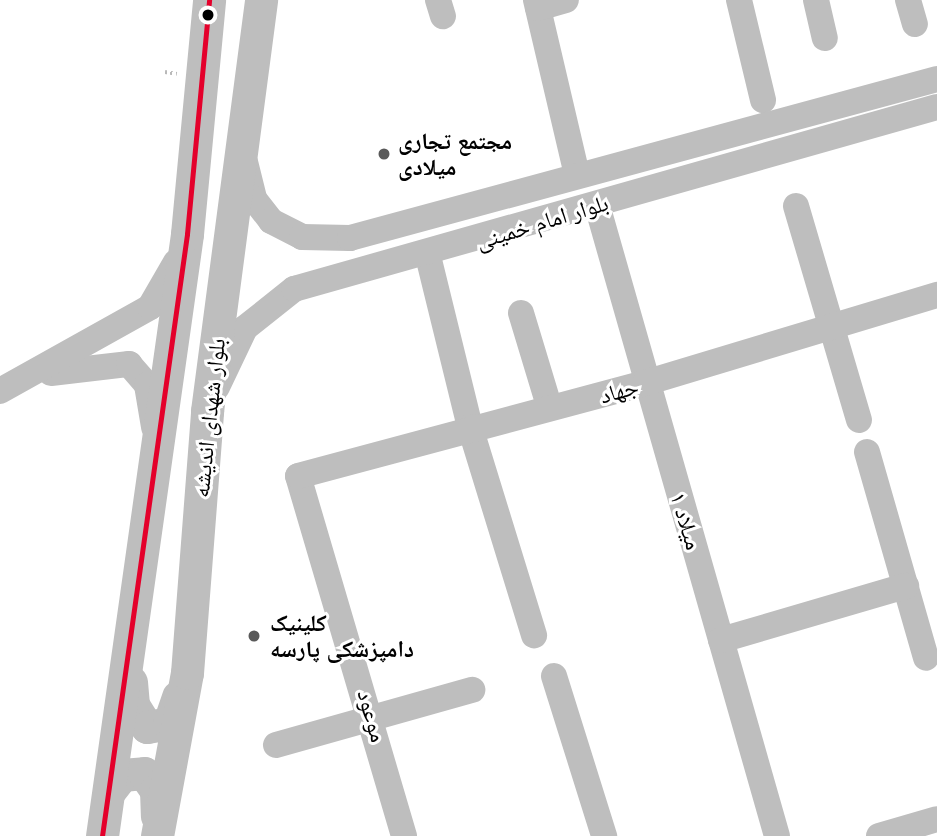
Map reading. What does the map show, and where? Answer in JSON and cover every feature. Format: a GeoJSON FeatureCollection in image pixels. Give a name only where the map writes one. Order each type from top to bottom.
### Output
{"type":"FeatureCollection","features":[{"type":"Feature","properties":{"kind":"main road","name":"بلوار شهدای اندیشه"},"geometry":{"type":"LineString","coordinates":[[157,836],[187,673],[207,411],[244,148],[261,0]]}},
{"type":"Feature","properties":{"kind":"main road","name":"بلوار شهدای اندیشه"},"geometry":{"type":"LineString","coordinates":[[102,836],[130,655],[187,234],[208,14]]}},
{"type":"Feature","properties":{"kind":"main road"},"geometry":{"type":"LineString","coordinates":[[130,655],[133,705],[147,727],[169,723],[187,673]]}},
{"type":"Feature","properties":{"kind":"main road"},"geometry":{"type":"LineString","coordinates":[[111,789],[135,770],[151,780],[157,836]]}},
{"type":"Feature","properties":{"kind":"street"},"geometry":{"type":"LineString","coordinates":[[188,0],[208,14]]}},
{"type":"Feature","properties":{"kind":"street"},"geometry":{"type":"LineString","coordinates":[[566,0],[537,4],[578,175]]}},
{"type":"Feature","properties":{"kind":"street"},"geometry":{"type":"LineString","coordinates":[[739,0],[763,100]]}},
{"type":"Feature","properties":{"kind":"street"},"geometry":{"type":"LineString","coordinates":[[816,0],[825,37]]}},
{"type":"Feature","properties":{"kind":"street","name":"بلوار امام خمینی"},"geometry":{"type":"LineString","coordinates":[[244,148],[250,188],[271,221],[302,237],[350,238],[937,79]]}},
{"type":"Feature","properties":{"kind":"street","name":"بلوار امام خمینی"},"geometry":{"type":"LineString","coordinates":[[207,411],[245,328],[278,296],[428,256],[937,107]]}},
{"type":"Feature","properties":{"kind":"street","name":"میلاد ۱"},"geometry":{"type":"LineString","coordinates":[[597,205],[645,383],[777,836]]}},
{"type":"Feature","properties":{"kind":"street"},"geometry":{"type":"LineString","coordinates":[[796,206],[859,420]]}},
{"type":"Feature","properties":{"kind":"street"},"geometry":{"type":"LineString","coordinates":[[8,387],[150,307],[187,234]]}},
{"type":"Feature","properties":{"kind":"street"},"geometry":{"type":"LineString","coordinates":[[350,238],[332,250],[330,262],[340,271],[360,274]]}},
{"type":"Feature","properties":{"kind":"street"},"geometry":{"type":"LineString","coordinates":[[428,256],[470,427],[534,635]]}},
{"type":"Feature","properties":{"kind":"street","name":"جهاد"},"geometry":{"type":"LineString","coordinates":[[298,476],[470,427],[645,383],[937,295]]}},
{"type":"Feature","properties":{"kind":"street"},"geometry":{"type":"LineString","coordinates":[[521,313],[549,407]]}},
{"type":"Feature","properties":{"kind":"street"},"geometry":{"type":"LineString","coordinates":[[8,387],[88,364],[129,364],[147,385],[158,452]]}},
{"type":"Feature","properties":{"kind":"street"},"geometry":{"type":"LineString","coordinates":[[867,452],[926,658]]}},
{"type":"Feature","properties":{"kind":"street","name":"موعود"},"geometry":{"type":"LineString","coordinates":[[298,476],[374,720],[404,836]]}},
{"type":"Feature","properties":{"kind":"street"},"geometry":{"type":"LineString","coordinates":[[721,640],[906,586]]}},
{"type":"Feature","properties":{"kind":"street"},"geometry":{"type":"LineString","coordinates":[[554,676],[604,836]]}},
{"type":"Feature","properties":{"kind":"street"},"geometry":{"type":"LineString","coordinates":[[276,745],[374,720],[472,690]]}},
{"type":"Feature","properties":{"kind":"street"},"geometry":{"type":"LineString","coordinates":[[879,836],[937,819]]}},
{"type":"Feature","properties":{"kind":"transit line"},"geometry":{"type":"LineString","coordinates":[[102,836],[187,234],[209,0]]}},
{"type":"Feature","properties":{"kind":"place","name":"مجتمع تجاری میلادی"},"geometry":{"type":"Point","coordinates":[384,154]}},
{"type":"Feature","properties":{"kind":"place","name":"کلینیک دامپزشکی پارسه"},"geometry":{"type":"Point","coordinates":[254,636]}}]}
